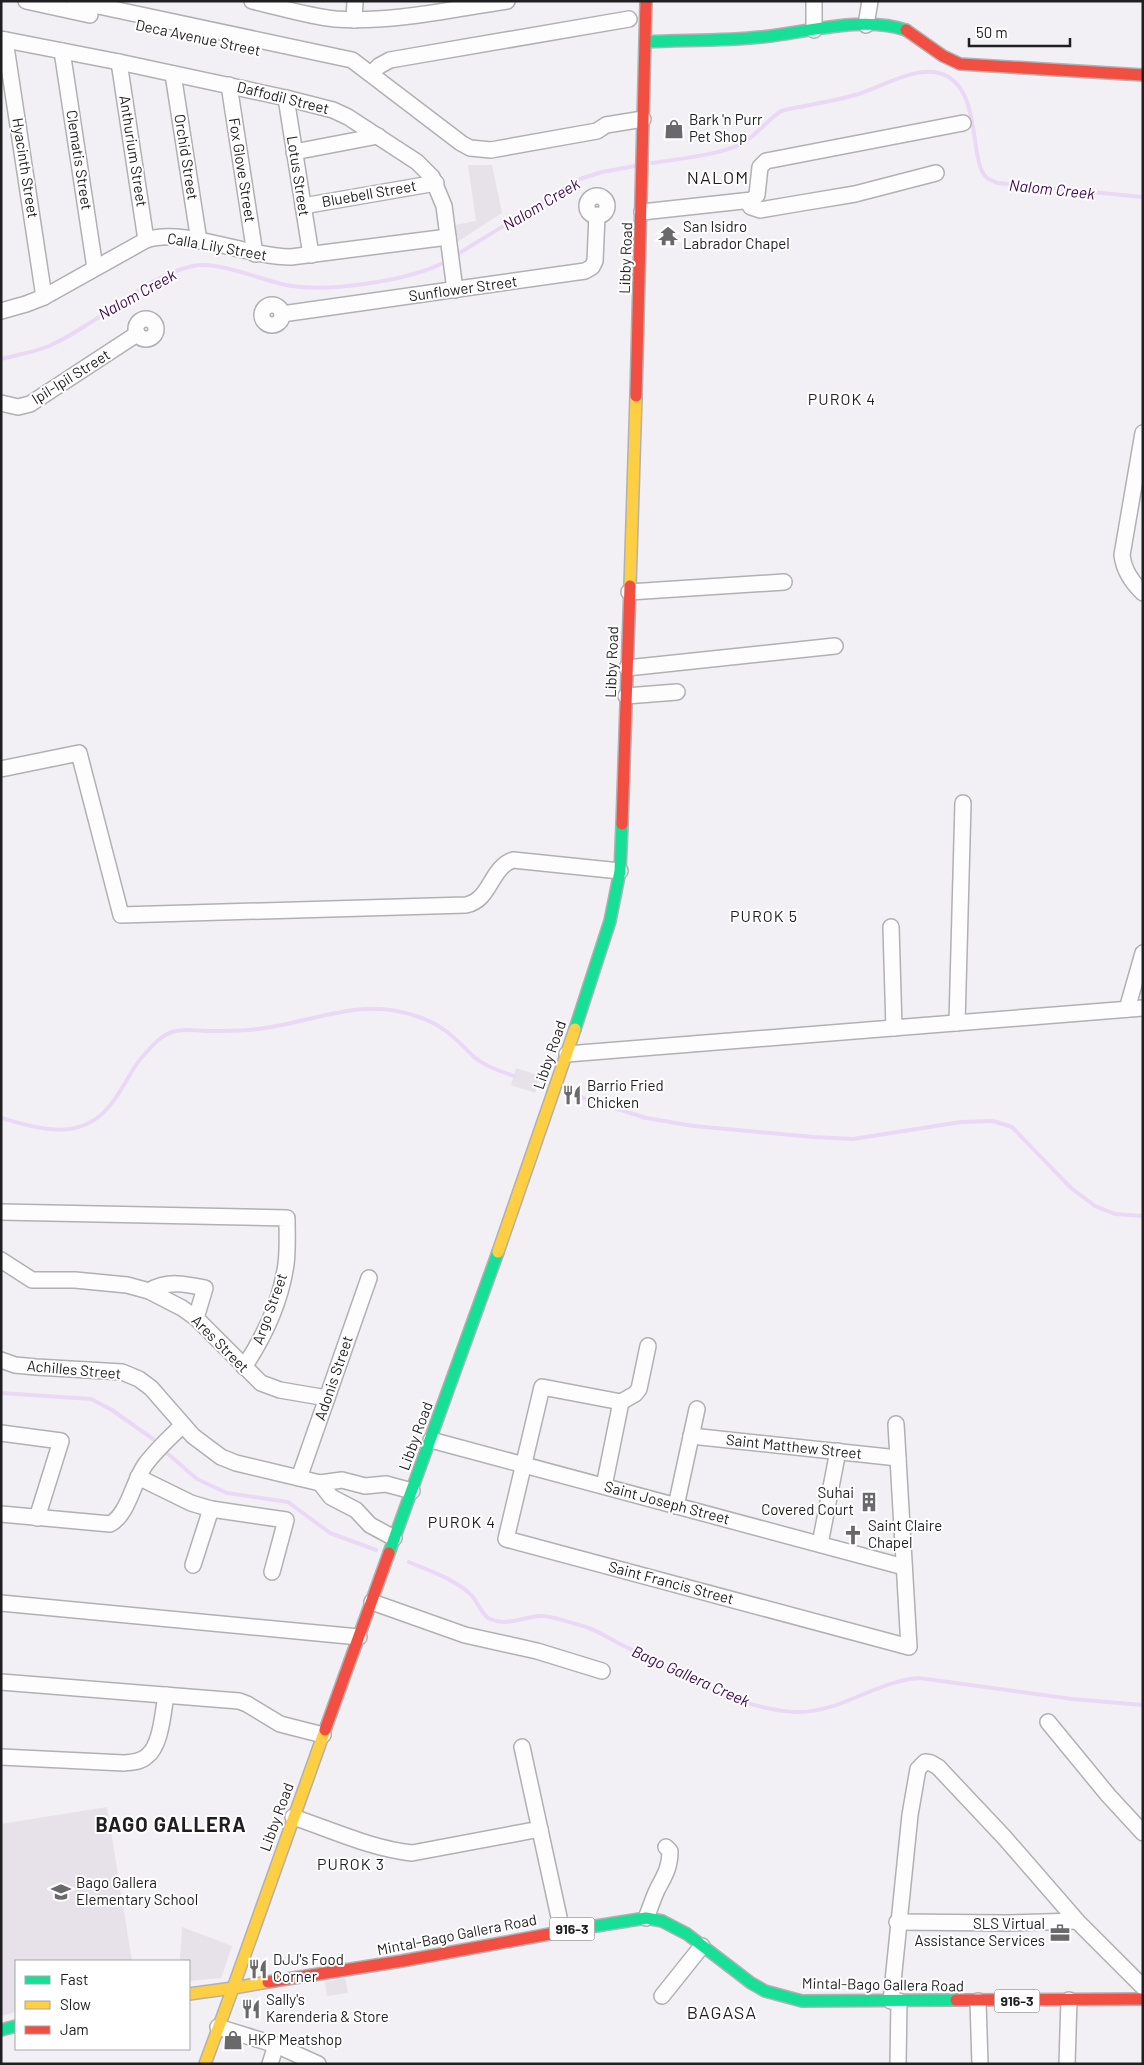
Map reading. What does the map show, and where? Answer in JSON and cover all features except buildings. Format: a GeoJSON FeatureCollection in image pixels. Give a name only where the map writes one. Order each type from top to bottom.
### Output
{"type":"FeatureCollection","features":[{"type":"Feature","properties":{"kind":"main road","name":"Libby Road"},"geometry":{"type":"LineString","coordinates":[[204,2064],[486,1289],[567,1054],[610,921],[620,871],[642,212],[646,1]]}},
{"type":"Feature","properties":{"kind":"main road"},"geometry":{"type":"LineString","coordinates":[[645,42],[762,37],[866,25],[896,28],[910,32],[951,61],[960,64],[1143,75]]}},
{"type":"Feature","properties":{"kind":"main road","name":"Mintal-Bago Gallera Road"},"geometry":{"type":"LineString","coordinates":[[190,1994],[402,1961],[562,1931],[646,1918],[662,1921],[674,1926],[751,1984],[780,1996],[802,2001],[1143,2000]]}},
{"type":"Feature","properties":{"kind":"main road"},"geometry":{"type":"LineString","coordinates":[[1,2030],[15,2026]]}},
{"type":"Feature","properties":{"kind":"street","name":"Deca Avenue Street"},"geometry":{"type":"LineString","coordinates":[[26,1],[142,21],[248,43],[371,74],[470,148],[491,150],[597,131],[606,125],[643,123]]}},
{"type":"Feature","properties":{"kind":"street","name":"Deca Avenue Street"},"geometry":{"type":"LineString","coordinates":[[75,1],[142,21]]}},
{"type":"Feature","properties":{"kind":"street"},"geometry":{"type":"LineString","coordinates":[[252,1],[299,7],[333,18],[354,20],[409,8],[507,1]]}},
{"type":"Feature","properties":{"kind":"street"},"geometry":{"type":"LineString","coordinates":[[354,20],[355,1]]}},
{"type":"Feature","properties":{"kind":"street"},"geometry":{"type":"LineString","coordinates":[[814,1],[814,30]]}},
{"type":"Feature","properties":{"kind":"street"},"geometry":{"type":"LineString","coordinates":[[866,25],[870,1]]}},
{"type":"Feature","properties":{"kind":"street"},"geometry":{"type":"LineString","coordinates":[[371,74],[379,66],[390,60],[629,20]]}},
{"type":"Feature","properties":{"kind":"street","name":"Daffodil Street"},"geometry":{"type":"LineString","coordinates":[[3,39],[229,85],[333,110],[348,117],[424,168],[436,183],[444,206],[455,290]]}},
{"type":"Feature","properties":{"kind":"street","name":"Hyacinth Street"},"geometry":{"type":"LineString","coordinates":[[3,39],[44,297]]}},
{"type":"Feature","properties":{"kind":"street","name":"Clematis Street"},"geometry":{"type":"LineString","coordinates":[[62,51],[95,268]]}},
{"type":"Feature","properties":{"kind":"street","name":"Anthurium Street"},"geometry":{"type":"LineString","coordinates":[[119,62],[146,240]]}},
{"type":"Feature","properties":{"kind":"street","name":"Orchid Street"},"geometry":{"type":"LineString","coordinates":[[173,74],[199,241]]}},
{"type":"Feature","properties":{"kind":"street","name":"Fox Glove Street"},"geometry":{"type":"LineString","coordinates":[[229,85],[255,254]]}},
{"type":"Feature","properties":{"kind":"street","name":"Lotus Street"},"geometry":{"type":"LineString","coordinates":[[286,98],[311,255]]}},
{"type":"Feature","properties":{"kind":"street"},"geometry":{"type":"LineString","coordinates":[[642,212],[747,201],[756,197],[760,167],[766,161],[963,123]]}},
{"type":"Feature","properties":{"kind":"street"},"geometry":{"type":"LineString","coordinates":[[294,152],[378,136]]}},
{"type":"Feature","properties":{"kind":"street"},"geometry":{"type":"LineString","coordinates":[[747,201],[751,207],[760,210],[856,194],[936,173]]}},
{"type":"Feature","properties":{"kind":"street","name":"Bluebell Street"},"geometry":{"type":"LineString","coordinates":[[303,206],[436,183]]}},
{"type":"Feature","properties":{"kind":"street","name":"Sunflower Street"},"geometry":{"type":"LineString","coordinates":[[282,314],[589,270],[595,261],[597,215]]}},
{"type":"Feature","properties":{"kind":"street","name":"Calla Lily Street"},"geometry":{"type":"LineString","coordinates":[[1,310],[44,297],[146,240],[167,236],[273,257],[311,255],[448,237]]}},
{"type":"Feature","properties":{"kind":"street","name":"Ipil-Ipil Street"},"geometry":{"type":"LineString","coordinates":[[1,403],[18,407],[30,404],[137,334]]}},
{"type":"Feature","properties":{"kind":"street"},"geometry":{"type":"LineString","coordinates":[[1143,433],[1122,555],[1124,567],[1130,578],[1143,593]]}},
{"type":"Feature","properties":{"kind":"street"},"geometry":{"type":"LineString","coordinates":[[629,592],[784,582]]}},
{"type":"Feature","properties":{"kind":"street"},"geometry":{"type":"LineString","coordinates":[[627,668],[835,646]]}},
{"type":"Feature","properties":{"kind":"street"},"geometry":{"type":"LineString","coordinates":[[626,696],[677,692]]}},
{"type":"Feature","properties":{"kind":"street"},"geometry":{"type":"LineString","coordinates":[[1,769],[79,753],[121,915],[466,905],[480,899],[499,870],[513,860],[620,871]]}},
{"type":"Feature","properties":{"kind":"street"},"geometry":{"type":"LineString","coordinates":[[957,1023],[963,803]]}},
{"type":"Feature","properties":{"kind":"street"},"geometry":{"type":"LineString","coordinates":[[892,927],[894,1028]]}},
{"type":"Feature","properties":{"kind":"street"},"geometry":{"type":"LineString","coordinates":[[1127,1009],[1143,953]]}},
{"type":"Feature","properties":{"kind":"street"},"geometry":{"type":"LineString","coordinates":[[567,1054],[1143,1008]]}},
{"type":"Feature","properties":{"kind":"street","name":"Argo Street"},"geometry":{"type":"LineString","coordinates":[[1,1212],[288,1218],[286,1263],[282,1283],[269,1320],[244,1367]]}},
{"type":"Feature","properties":{"kind":"street","name":"Ares Street"},"geometry":{"type":"LineString","coordinates":[[1,1260],[32,1280],[75,1280],[127,1286],[149,1291],[174,1303],[196,1318],[255,1378],[270,1387],[327,1398]]}},
{"type":"Feature","properties":{"kind":"street","name":"Adonis Street"},"geometry":{"type":"LineString","coordinates":[[299,1478],[368,1278]]}},
{"type":"Feature","properties":{"kind":"street"},"geometry":{"type":"LineString","coordinates":[[149,1291],[156,1287],[170,1284],[205,1288],[196,1318]]}},
{"type":"Feature","properties":{"kind":"street"},"geometry":{"type":"LineString","coordinates":[[524,1465],[542,1387],[621,1402],[630,1398],[639,1388],[648,1346]]}},
{"type":"Feature","properties":{"kind":"street","name":"Achilles Street"},"geometry":{"type":"LineString","coordinates":[[1,1360],[15,1365],[122,1372],[139,1379],[151,1388],[193,1436],[222,1457],[260,1470],[320,1483],[342,1480],[365,1486],[386,1484],[412,1490]]}},
{"type":"Feature","properties":{"kind":"street"},"geometry":{"type":"LineString","coordinates":[[604,1486],[621,1402]]}},
{"type":"Feature","properties":{"kind":"street"},"geometry":{"type":"LineString","coordinates":[[676,1506],[697,1409]]}},
{"type":"Feature","properties":{"kind":"street"},"geometry":{"type":"LineString","coordinates":[[896,1424],[904,1567]]}},
{"type":"Feature","properties":{"kind":"street"},"geometry":{"type":"LineString","coordinates":[[1,1514],[103,1525],[115,1521],[123,1511],[138,1476],[154,1454],[183,1425]]}},
{"type":"Feature","properties":{"kind":"street"},"geometry":{"type":"LineString","coordinates":[[1,1433],[61,1441],[37,1518]]}},
{"type":"Feature","properties":{"kind":"street","name":"Saint Matthew Street"},"geometry":{"type":"LineString","coordinates":[[691,1436],[898,1458]]}},
{"type":"Feature","properties":{"kind":"street","name":"Saint Joseph Street"},"geometry":{"type":"LineString","coordinates":[[430,1440],[904,1567]]}},
{"type":"Feature","properties":{"kind":"street"},"geometry":{"type":"LineString","coordinates":[[820,1544],[838,1451]]}},
{"type":"Feature","properties":{"kind":"street","name":"Saint Francis Street"},"geometry":{"type":"LineString","coordinates":[[524,1465],[506,1539],[909,1647],[904,1567]]}},
{"type":"Feature","properties":{"kind":"street"},"geometry":{"type":"LineString","coordinates":[[138,1476],[173,1496],[211,1509],[286,1520],[272,1572]]}},
{"type":"Feature","properties":{"kind":"street"},"geometry":{"type":"LineString","coordinates":[[320,1483],[335,1500],[356,1510],[370,1526],[394,1538]]}},
{"type":"Feature","properties":{"kind":"street"},"geometry":{"type":"LineString","coordinates":[[356,1510],[365,1486]]}},
{"type":"Feature","properties":{"kind":"street"},"geometry":{"type":"LineString","coordinates":[[193,1565],[211,1509]]}},
{"type":"Feature","properties":{"kind":"street"},"geometry":{"type":"LineString","coordinates":[[372,1602],[464,1635],[537,1651],[602,1671]]}},
{"type":"Feature","properties":{"kind":"street"},"geometry":{"type":"LineString","coordinates":[[1,1603],[359,1638]]}},
{"type":"Feature","properties":{"kind":"street"},"geometry":{"type":"LineString","coordinates":[[1,1682],[239,1701],[280,1724],[323,1735]]}},
{"type":"Feature","properties":{"kind":"street"},"geometry":{"type":"LineString","coordinates":[[1,1757],[124,1763],[138,1761],[154,1749],[166,1695]]}},
{"type":"Feature","properties":{"kind":"street"},"geometry":{"type":"LineString","coordinates":[[1048,1722],[1108,1795],[1143,1833]]}},
{"type":"Feature","properties":{"kind":"street"},"geometry":{"type":"LineString","coordinates":[[522,1747],[562,1931]]}},
{"type":"Feature","properties":{"kind":"street"},"geometry":{"type":"LineString","coordinates":[[898,2064],[895,2001],[897,1922],[910,1815],[918,1769],[926,1762],[938,1767],[1011,1845],[1077,1921],[1143,1987]]}},
{"type":"Feature","properties":{"kind":"street"},"geometry":{"type":"LineString","coordinates":[[294,1817],[379,1846],[412,1853],[540,1829]]}},
{"type":"Feature","properties":{"kind":"street"},"geometry":{"type":"LineString","coordinates":[[646,1918],[670,1865],[670,1852],[666,1847]]}},
{"type":"Feature","properties":{"kind":"street"},"geometry":{"type":"LineString","coordinates":[[897,1922],[1007,1923],[1077,1921]]}},
{"type":"Feature","properties":{"kind":"street"},"geometry":{"type":"LineString","coordinates":[[662,1996],[702,1946]]}},
{"type":"Feature","properties":{"kind":"street"},"geometry":{"type":"LineString","coordinates":[[1067,2064],[1069,2000]]}},
{"type":"Feature","properties":{"kind":"street"},"geometry":{"type":"LineString","coordinates":[[978,2001],[980,2064]]}},
{"type":"Feature","properties":{"kind":"street"},"geometry":{"type":"LineString","coordinates":[[218,2027],[276,2046],[318,2064]]}},
{"type":"Feature","properties":{"kind":"street"},"geometry":{"type":"LineString","coordinates":[[270,2064],[276,2046]]}},
{"type":"Feature","properties":{"kind":"shaded area"},"geometry":{"type":"Polygon","coordinates":[[[468,165],[492,165],[502,213],[457,242],[455,225],[476,221],[468,165]]]}},
{"type":"Feature","properties":{"kind":"shaded area"},"geometry":{"type":"Polygon","coordinates":[[[516,1068],[541,1076],[535,1093],[511,1085],[516,1068]]]}},
{"type":"Feature","properties":{"kind":"shaded area","name":"Bago Gallera Elementary School"},"geometry":{"type":"Polygon","coordinates":[[[107,1807],[132,1960],[15,1960],[15,2012],[1,2016],[1,1824],[107,1807]]]}},
{"type":"Feature","properties":{"kind":"shaded area"},"geometry":{"type":"Polygon","coordinates":[[[182,1927],[232,1946],[221,1978],[190,1981],[190,1960],[180,1960],[182,1927]]]}},
{"type":"Feature","properties":{"kind":"shaded area"},"geometry":{"type":"Polygon","coordinates":[[[345,1978],[348,1993],[327,1996],[325,1982],[345,1978]]]}},
{"type":"Feature","properties":{"kind":"waterway","name":"Nalom Creek"},"geometry":{"type":"LineString","coordinates":[[652,163],[723,151],[748,140],[781,111],[865,92],[908,75],[929,72],[939,73],[950,78],[958,85],[964,95],[969,106],[980,167],[988,179],[997,183],[1143,197]]}},
{"type":"Feature","properties":{"kind":"waterway","name":"Nalom Creek"},"geometry":{"type":"LineString","coordinates":[[453,257],[580,179],[602,172],[635,166]]}},
{"type":"Feature","properties":{"kind":"waterway","name":"Nalom Creek"},"geometry":{"type":"LineString","coordinates":[[1,359],[54,344],[79,330],[138,290],[165,276],[193,266],[213,266],[281,284],[299,287],[319,287],[366,284],[389,280],[431,268],[447,261]]}},
{"type":"Feature","properties":{"kind":"waterway"},"geometry":{"type":"LineString","coordinates":[[1,1118],[32,1126],[62,1130],[77,1128],[90,1123],[103,1114],[135,1066],[149,1049],[160,1039],[172,1032],[186,1030],[248,1030],[353,1010],[396,1011],[428,1020],[449,1033],[482,1063],[514,1076]]}},
{"type":"Feature","properties":{"kind":"waterway"},"geometry":{"type":"LineString","coordinates":[[580,1097],[646,1118],[694,1126],[813,1137],[853,1139],[961,1122],[993,1121],[1012,1127],[1071,1188],[1095,1206],[1115,1214],[1143,1216]]}},
{"type":"Feature","properties":{"kind":"waterway","name":"Bago Gallera Creek"},"geometry":{"type":"LineString","coordinates":[[1,1393],[91,1399],[112,1410],[153,1439]]}},
{"type":"Feature","properties":{"kind":"waterway","name":"Bago Gallera Creek"},"geometry":{"type":"LineString","coordinates":[[168,1454],[197,1479],[227,1493],[288,1502],[330,1533],[376,1550]]}},
{"type":"Feature","properties":{"kind":"waterway","name":"Bago Gallera Creek"},"geometry":{"type":"LineString","coordinates":[[409,1562],[455,1583],[472,1596],[484,1614],[490,1619],[503,1622],[535,1616],[547,1616],[586,1627],[707,1687],[754,1705],[777,1710],[814,1711],[830,1707],[888,1685],[919,1678],[1072,1699],[1143,1705]]}},
{"type":"Feature","properties":{"kind":"traffic: fast"},"geometry":{"type":"LineString","coordinates":[[645,42],[746,38],[834,26],[871,24],[906,30]]}},
{"type":"Feature","properties":{"kind":"traffic: fast"},"geometry":{"type":"LineString","coordinates":[[575,1029],[610,921],[620,871],[622,824]]}},
{"type":"Feature","properties":{"kind":"traffic: fast"},"geometry":{"type":"LineString","coordinates":[[389,1553],[498,1252]]}},
{"type":"Feature","properties":{"kind":"traffic: fast"},"geometry":{"type":"LineString","coordinates":[[577,1929],[646,1918],[662,1921],[687,1934],[751,1983],[765,1991],[802,2001],[956,2000]]}},
{"type":"Feature","properties":{"kind":"traffic: fast"},"geometry":{"type":"LineString","coordinates":[[1,2030],[15,2026]]}},
{"type":"Feature","properties":{"kind":"traffic: slow"},"geometry":{"type":"LineString","coordinates":[[630,586],[636,396]]}},
{"type":"Feature","properties":{"kind":"traffic: slow"},"geometry":{"type":"LineString","coordinates":[[498,1252],[575,1029]]}},
{"type":"Feature","properties":{"kind":"traffic: slow"},"geometry":{"type":"LineString","coordinates":[[268,1982],[233,1988],[325,1730]]}},
{"type":"Feature","properties":{"kind":"traffic: slow"},"geometry":{"type":"LineString","coordinates":[[190,1994],[233,1988],[205,2064]]}},
{"type":"Feature","properties":{"kind":"traffic: jam"},"geometry":{"type":"LineString","coordinates":[[636,396],[646,1]]}},
{"type":"Feature","properties":{"kind":"traffic: jam"},"geometry":{"type":"LineString","coordinates":[[906,30],[943,56],[960,64],[1143,75]]}},
{"type":"Feature","properties":{"kind":"traffic: jam"},"geometry":{"type":"LineString","coordinates":[[622,824],[630,586]]}},
{"type":"Feature","properties":{"kind":"traffic: jam"},"geometry":{"type":"LineString","coordinates":[[325,1730],[389,1553]]}},
{"type":"Feature","properties":{"kind":"traffic: jam"},"geometry":{"type":"LineString","coordinates":[[268,1982],[402,1961],[577,1929]]}},
{"type":"Feature","properties":{"kind":"traffic: jam"},"geometry":{"type":"LineString","coordinates":[[956,2000],[1143,1999]]}},
{"type":"Feature","properties":{"kind":"place","name":"Bark 'n Purr Pet Shop"},"geometry":{"type":"Point","coordinates":[674,129]}},
{"type":"Feature","properties":{"kind":"place","name":"San Isidro Labrador Chapel"},"geometry":{"type":"Point","coordinates":[668,236]}},
{"type":"Feature","properties":{"kind":"place","name":"Barrio Fried Chicken"},"geometry":{"type":"Point","coordinates":[572,1095]}},
{"type":"Feature","properties":{"kind":"place","name":"Suhai Covered Court"},"geometry":{"type":"Point","coordinates":[869,1502]}},
{"type":"Feature","properties":{"kind":"place","name":"Saint Claire Chapel"},"geometry":{"type":"Point","coordinates":[853,1535]}},
{"type":"Feature","properties":{"kind":"place","name":"Bago Gallera Elementary School"},"geometry":{"type":"Point","coordinates":[61,1892]}},
{"type":"Feature","properties":{"kind":"place","name":"SLS Virtual Assistance Services"},"geometry":{"type":"Point","coordinates":[1060,1933]}},
{"type":"Feature","properties":{"kind":"place","name":"DJJ's Food Corner"},"geometry":{"type":"Point","coordinates":[258,1969]}},
{"type":"Feature","properties":{"kind":"place","name":"Sally's Karenderia & Store"},"geometry":{"type":"Point","coordinates":[251,2009]}},
{"type":"Feature","properties":{"kind":"place","name":"HKP Meatshop"},"geometry":{"type":"Point","coordinates":[233,2040]}},
{"type":"Feature","properties":{"kind":"district","name":"NALOM"},"geometry":{"type":"Point","coordinates":[718,178]}},
{"type":"Feature","properties":{"kind":"district","name":"PUROK 4"},"geometry":{"type":"Point","coordinates":[842,399]}},
{"type":"Feature","properties":{"kind":"district","name":"PUROK 5"},"geometry":{"type":"Point","coordinates":[764,916]}},
{"type":"Feature","properties":{"kind":"district","name":"PUROK 4"},"geometry":{"type":"Point","coordinates":[462,1522]}},
{"type":"Feature","properties":{"kind":"district","name":"BAGO GALLERA"},"geometry":{"type":"Point","coordinates":[171,1825]}},
{"type":"Feature","properties":{"kind":"district","name":"PUROK 3"},"geometry":{"type":"Point","coordinates":[351,1864]}},
{"type":"Feature","properties":{"kind":"district","name":"BAGASA"},"geometry":{"type":"Point","coordinates":[722,2013]}}]}
